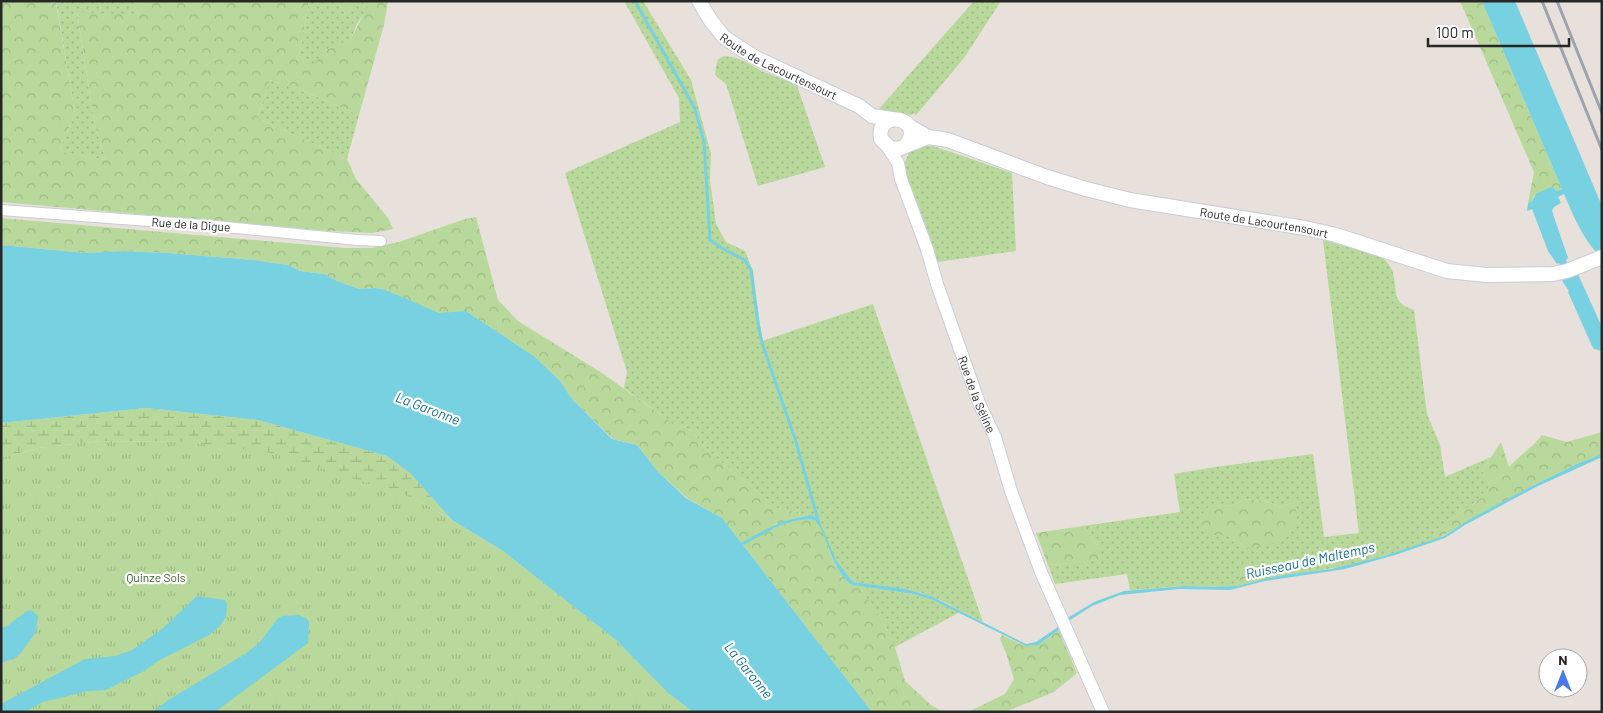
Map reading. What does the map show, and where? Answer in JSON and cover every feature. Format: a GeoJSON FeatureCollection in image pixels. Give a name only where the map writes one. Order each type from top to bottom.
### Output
{"type":"FeatureCollection","features":[{"type":"Feature","properties":{"kind":"main road","name":"Route de Lacourtensourt"},"geometry":{"type":"LineString","coordinates":[[699,1],[711,21],[724,37],[740,48],[756,58],[859,106],[872,116],[902,120],[928,136],[948,140],[1086,189],[1130,200],[1305,228],[1447,271],[1486,275],[1565,271],[1595,259]]}},
{"type":"Feature","properties":{"kind":"main road"},"geometry":{"type":"LineString","coordinates":[[872,116],[884,141],[894,149],[928,136]]}},
{"type":"Feature","properties":{"kind":"main road"},"geometry":{"type":"LineString","coordinates":[[884,141],[882,127],[892,119]]}},
{"type":"Feature","properties":{"kind":"main road"},"geometry":{"type":"LineString","coordinates":[[906,145],[911,135],[909,126]]}},
{"type":"Feature","properties":{"kind":"street","name":"Rue de la Séline"},"geometry":{"type":"LineString","coordinates":[[884,141],[898,163],[901,179],[922,233],[937,284],[979,403],[995,437],[1040,572],[1103,712]]}},
{"type":"Feature","properties":{"kind":"street"},"geometry":{"type":"LineString","coordinates":[[898,163],[906,145]]}},
{"type":"Feature","properties":{"kind":"street","name":"Rue de la Digue"},"geometry":{"type":"LineString","coordinates":[[1,210],[216,226],[381,241]]}},
{"type":"Feature","properties":{"kind":"green space"},"geometry":{"type":"Polygon","coordinates":[[[1,1],[56,3],[75,114],[60,149],[66,153],[106,160],[94,121],[77,12],[139,15],[133,1],[309,1],[299,56],[313,66],[323,51],[350,40],[368,6],[361,1],[388,1],[384,25],[359,115],[290,85],[269,80],[257,118],[347,159],[356,179],[388,218],[393,229],[372,233],[330,231],[1,202],[1,1]]]}},
{"type":"Feature","properties":{"kind":"green space"},"geometry":{"type":"Polygon","coordinates":[[[56,1],[133,1],[139,15],[77,13],[94,121],[106,160],[66,153],[60,149],[75,114],[56,1]]]}},
{"type":"Feature","properties":{"kind":"green space"},"geometry":{"type":"Polygon","coordinates":[[[309,1],[337,1],[346,15],[355,1],[361,1],[369,6],[357,24],[350,40],[323,51],[313,67],[299,56],[309,1]]]}},
{"type":"Feature","properties":{"kind":"green space"},"geometry":{"type":"Polygon","coordinates":[[[337,1],[355,1],[346,15],[337,1]]]}},
{"type":"Feature","properties":{"kind":"green space"},"geometry":{"type":"Polygon","coordinates":[[[624,1],[643,1],[691,80],[711,154],[710,181],[716,224],[726,242],[745,251],[753,271],[762,341],[873,304],[983,622],[922,593],[853,582],[836,560],[810,515],[801,517],[798,512],[777,508],[709,452],[692,431],[668,420],[624,388],[627,372],[565,173],[680,122],[679,98],[624,1]]]}},
{"type":"Feature","properties":{"kind":"green space"},"geometry":{"type":"Polygon","coordinates":[[[974,1],[1001,1],[964,58],[916,115],[914,113],[911,115],[878,110],[974,1]]]}},
{"type":"Feature","properties":{"kind":"green space"},"geometry":{"type":"Polygon","coordinates":[[[1460,1],[1482,1],[1562,189],[1556,191],[1554,187],[1534,196],[1532,201],[1528,203],[1534,172],[1460,1]]]}},
{"type":"Feature","properties":{"kind":"green space"},"geometry":{"type":"Polygon","coordinates":[[[724,56],[741,60],[797,86],[825,167],[758,186],[726,84],[715,75],[718,59],[724,56]]]}},
{"type":"Feature","properties":{"kind":"green space"},"geometry":{"type":"Polygon","coordinates":[[[268,80],[290,85],[359,115],[347,159],[257,118],[268,86],[268,80]]]}},
{"type":"Feature","properties":{"kind":"green space"},"geometry":{"type":"Polygon","coordinates":[[[918,146],[933,146],[1012,173],[1016,251],[937,262],[931,240],[907,176],[905,162],[909,153],[918,146]]]}},
{"type":"Feature","properties":{"kind":"green space"},"geometry":{"type":"Polygon","coordinates":[[[476,217],[498,300],[518,321],[602,373],[668,420],[692,431],[709,452],[777,508],[798,512],[801,517],[775,524],[768,530],[800,520],[818,522],[836,566],[848,582],[859,586],[885,625],[895,647],[905,681],[931,705],[943,712],[872,712],[722,518],[687,498],[658,472],[637,445],[613,439],[572,399],[560,381],[535,357],[466,311],[439,314],[386,290],[376,288],[359,289],[324,274],[300,271],[288,265],[254,260],[123,251],[85,253],[1,245],[1,218],[345,248],[372,248],[399,242],[476,217]]]}},
{"type":"Feature","properties":{"kind":"green space"},"geometry":{"type":"Polygon","coordinates":[[[1323,240],[1382,257],[1390,266],[1398,299],[1406,307],[1414,310],[1427,414],[1440,445],[1445,477],[1491,457],[1482,471],[1490,485],[1485,493],[1441,526],[1434,533],[1437,539],[1384,556],[1317,571],[1317,563],[1313,558],[1293,562],[1275,560],[1261,564],[1250,572],[1241,573],[1237,586],[1185,586],[1130,590],[1127,574],[1055,584],[1048,565],[1090,562],[1099,548],[1083,526],[1180,512],[1174,474],[1313,454],[1324,537],[1359,533],[1323,240]],[[1246,499],[1233,505],[1209,506],[1231,535],[1245,548],[1295,501],[1281,507],[1268,502],[1246,499]]]}},
{"type":"Feature","properties":{"kind":"green space"},"geometry":{"type":"Polygon","coordinates":[[[146,408],[258,420],[387,456],[410,473],[452,520],[417,499],[183,442],[101,441],[38,448],[1,458],[1,423],[146,408]]]}},
{"type":"Feature","properties":{"kind":"green space"},"geometry":{"type":"Polygon","coordinates":[[[1602,432],[1602,454],[1532,486],[1437,539],[1434,533],[1441,526],[1485,493],[1490,485],[1482,471],[1501,442],[1509,467],[1542,435],[1567,442],[1602,432]]]}},
{"type":"Feature","properties":{"kind":"green space","name":"Quinze Sols"},"geometry":{"type":"Polygon","coordinates":[[[101,441],[183,442],[272,453],[417,499],[503,551],[616,640],[668,693],[693,712],[1,712],[1,458],[38,448],[101,441]]]}},
{"type":"Feature","properties":{"kind":"green space"},"geometry":{"type":"Polygon","coordinates":[[[1246,499],[1268,502],[1281,507],[1295,501],[1297,519],[1287,537],[1267,546],[1245,548],[1231,535],[1207,535],[1197,520],[1209,506],[1233,505],[1246,499]]]}},
{"type":"Feature","properties":{"kind":"green space"},"geometry":{"type":"Polygon","coordinates":[[[1083,526],[1099,548],[1099,559],[1090,562],[1048,565],[1036,533],[1083,526]]]}},
{"type":"Feature","properties":{"kind":"green space"},"geometry":{"type":"Polygon","coordinates":[[[1313,558],[1317,563],[1317,571],[1277,576],[1237,586],[1241,572],[1250,572],[1261,564],[1275,560],[1293,562],[1313,558]]]}},
{"type":"Feature","properties":{"kind":"green space"},"geometry":{"type":"Polygon","coordinates":[[[859,586],[913,594],[933,600],[960,612],[895,647],[885,625],[859,586]]]}},
{"type":"Feature","properties":{"kind":"green space"},"geometry":{"type":"Polygon","coordinates":[[[1059,630],[1077,673],[1054,692],[1005,712],[968,712],[1005,694],[1014,679],[1000,639],[1002,635],[1019,643],[1032,646],[1059,630]]]}},
{"type":"Feature","properties":{"kind":"water"},"geometry":{"type":"Polygon","coordinates":[[[1482,1],[1515,1],[1602,206],[1602,257],[1584,236],[1564,194],[1558,197],[1561,203],[1554,207],[1552,211],[1568,258],[1566,260],[1571,273],[1577,272],[1602,327],[1602,351],[1594,349],[1592,346],[1569,291],[1562,281],[1565,276],[1559,263],[1557,264],[1548,251],[1532,209],[1527,211],[1528,203],[1532,201],[1536,194],[1553,186],[1556,191],[1562,189],[1482,1]]]}},
{"type":"Feature","properties":{"kind":"water","name":"La Garonne"},"geometry":{"type":"Polygon","coordinates":[[[1,245],[85,253],[123,251],[254,260],[288,265],[300,271],[324,274],[359,289],[376,288],[386,290],[439,313],[466,311],[535,357],[560,381],[572,399],[612,439],[637,445],[658,472],[686,498],[722,518],[872,712],[693,712],[668,693],[616,640],[503,551],[452,520],[410,473],[387,456],[258,420],[146,408],[1,423],[1,245]]]}},
{"type":"Feature","properties":{"kind":"water"},"geometry":{"type":"Polygon","coordinates":[[[1602,454],[1602,457],[1536,487],[1465,525],[1445,538],[1395,555],[1345,569],[1265,581],[1230,590],[1179,589],[1120,595],[1092,606],[1067,622],[1066,619],[1094,602],[1124,591],[1185,586],[1237,586],[1277,576],[1331,569],[1384,556],[1444,536],[1470,519],[1532,486],[1602,454]]]}},
{"type":"Feature","properties":{"kind":"water"},"geometry":{"type":"Polygon","coordinates":[[[810,515],[818,518],[836,560],[853,582],[905,589],[931,596],[1026,644],[1036,642],[1058,627],[1059,630],[1038,645],[1026,646],[933,600],[913,594],[852,585],[839,571],[816,521],[799,520],[768,531],[781,522],[810,515]]]}},
{"type":"Feature","properties":{"kind":"water"},"geometry":{"type":"Polygon","coordinates":[[[197,596],[225,600],[227,604],[226,617],[219,627],[209,635],[106,690],[89,691],[43,702],[25,712],[1,712],[1,704],[85,659],[115,656],[132,650],[162,629],[197,596]]]}},
{"type":"Feature","properties":{"kind":"water"},"geometry":{"type":"Polygon","coordinates":[[[31,610],[38,616],[36,632],[21,653],[14,659],[1,664],[1,628],[31,610]]]}},
{"type":"Feature","properties":{"kind":"water"},"geometry":{"type":"Polygon","coordinates":[[[299,615],[306,618],[309,622],[308,643],[215,712],[152,712],[170,699],[245,654],[260,642],[278,618],[299,615]]]}},
{"type":"Feature","properties":{"kind":"waterway"},"geometry":{"type":"LineString","coordinates":[[635,1],[695,109],[704,142],[710,240],[745,260],[751,270],[762,343],[796,442],[818,520]]}},
{"type":"Feature","properties":{"kind":"waterway","name":"Ruisseau de Maltemps"},"geometry":{"type":"LineString","coordinates":[[740,545],[770,529]]}},
{"type":"Feature","properties":{"kind":"railway"},"geometry":{"type":"LineString","coordinates":[[1542,1],[1602,150]]}},
{"type":"Feature","properties":{"kind":"railway"},"geometry":{"type":"LineString","coordinates":[[1557,1],[1602,113]]}}]}
